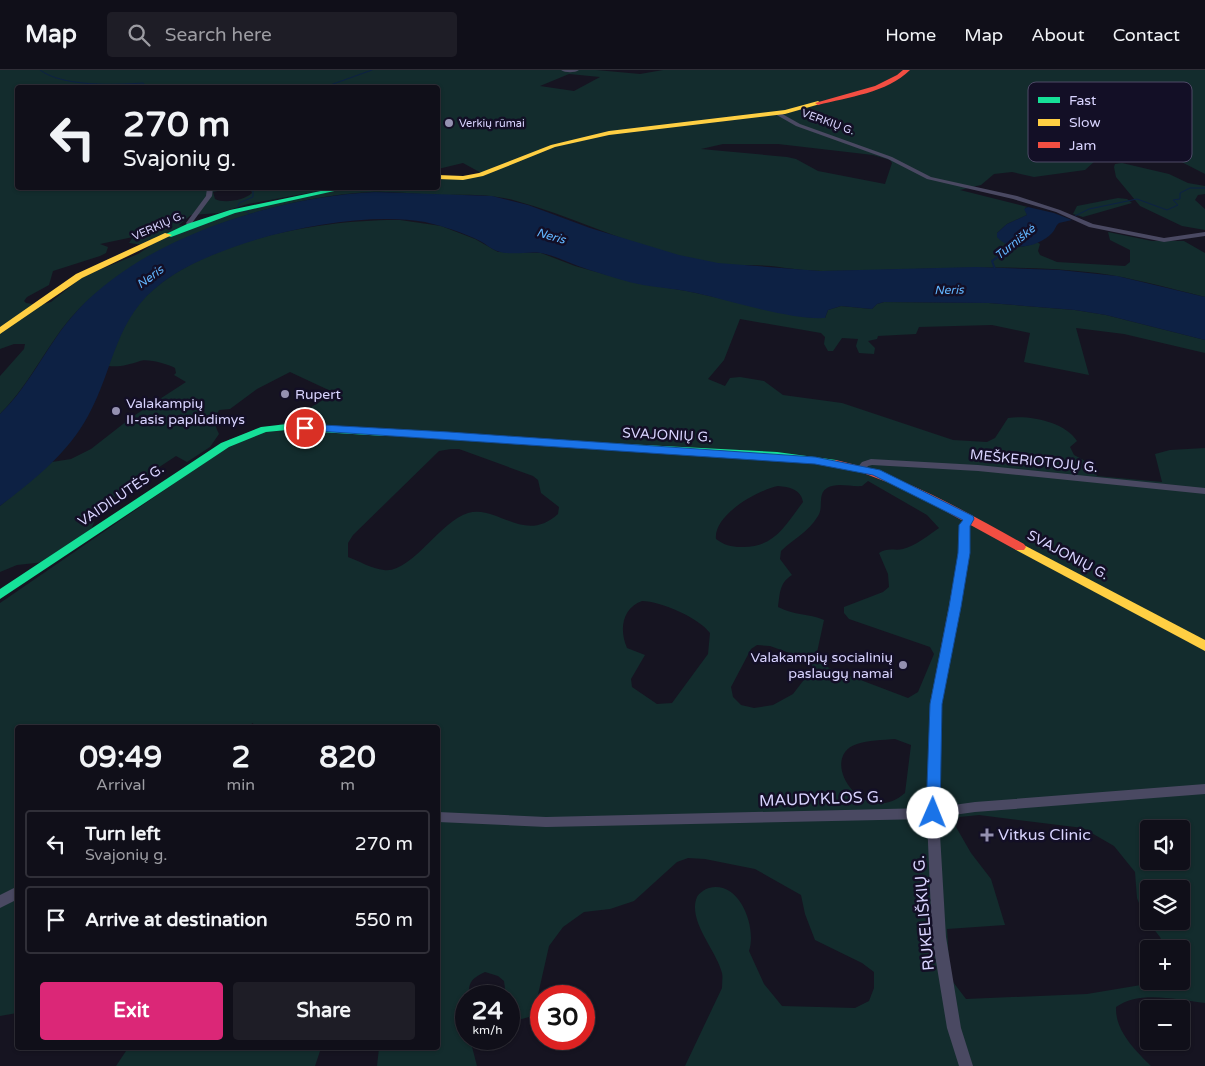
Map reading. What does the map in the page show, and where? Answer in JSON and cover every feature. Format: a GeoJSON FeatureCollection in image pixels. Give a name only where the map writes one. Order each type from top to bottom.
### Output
{"type":"FeatureCollection","features":[{"type":"Feature","properties":{"kind":"main road"},"geometry":{"type":"LineString","coordinates":[[440,176],[463,178],[481,175],[553,146],[609,133],[777,114],[871,89],[902,75],[907,70]]}},
{"type":"Feature","properties":{"kind":"main road","name":"VERKIŲ G."},"geometry":{"type":"LineString","coordinates":[[0,330],[79,276],[190,225],[260,203],[333,190]]}},
{"type":"Feature","properties":{"kind":"main road","name":"SVAJONIŲ G."},"geometry":{"type":"LineString","coordinates":[[264,429],[287,427],[449,435],[790,458],[862,468],[901,483],[1205,646]]}},
{"type":"Feature","properties":{"kind":"main road","name":"VAIDILUTĖS G."},"geometry":{"type":"LineString","coordinates":[[0,595],[225,445],[264,429]]}},
{"type":"Feature","properties":{"kind":"street"},"geometry":{"type":"LineString","coordinates":[[564,70],[576,70]]}},
{"type":"Feature","properties":{"kind":"street","name":"VERKIŲ G."},"geometry":{"type":"LineString","coordinates":[[777,114],[798,125],[890,158],[929,178],[1015,197],[1058,211],[1091,226],[1164,240],[1205,234]]}},
{"type":"Feature","properties":{"kind":"street"},"geometry":{"type":"LineString","coordinates":[[190,225],[189,222],[209,196],[210,190]]}},
{"type":"Feature","properties":{"kind":"street","name":"MEŠKERIOTOJŲ G."},"geometry":{"type":"LineString","coordinates":[[862,468],[864,464],[871,462],[978,468],[1205,491]]}},
{"type":"Feature","properties":{"kind":"street","name":"RUKELIŠKIŲ G."},"geometry":{"type":"LineString","coordinates":[[966,1066],[954,1028],[939,937],[933,813],[936,704],[957,598],[964,553],[965,525],[969,519]]}},
{"type":"Feature","properties":{"kind":"street","name":"MAUDYKLOS G."},"geometry":{"type":"LineString","coordinates":[[440,817],[546,822],[933,813],[975,807],[1205,789]]}},
{"type":"Feature","properties":{"kind":"street"},"geometry":{"type":"LineString","coordinates":[[0,902],[15,894]]}},
{"type":"Feature","properties":{"kind":"green space"},"geometry":{"type":"Polygon","coordinates":[[[0,70],[596,70],[640,74],[663,70],[1205,70],[1205,174],[1182,162],[1192,162],[1192,82],[1028,82],[1028,162],[1094,162],[1085,170],[1034,177],[1012,172],[994,174],[981,185],[960,190],[1028,207],[1025,208],[1027,215],[1007,224],[997,233],[1015,246],[1020,247],[1037,242],[1040,244],[1038,251],[1040,255],[1057,262],[1125,266],[1130,262],[1130,250],[1110,240],[1108,232],[1152,241],[1184,241],[1205,253],[1205,297],[1124,278],[1063,270],[960,268],[816,271],[703,262],[648,247],[513,200],[493,196],[370,192],[332,196],[255,212],[217,225],[180,241],[145,260],[112,281],[71,317],[23,387],[0,414],[0,376],[24,349],[25,344],[14,344],[0,349],[0,70]],[[569,74],[540,86],[574,91],[600,77],[569,74]],[[723,144],[701,149],[787,157],[796,159],[818,171],[885,184],[892,163],[890,160],[873,155],[778,144],[723,144]],[[133,237],[100,244],[108,247],[106,253],[53,271],[49,285],[27,297],[24,301],[40,305],[51,302],[82,277],[138,254],[150,246],[129,243],[133,237]]]}},
{"type":"Feature","properties":{"kind":"green space"},"geometry":{"type":"Polygon","coordinates":[[[1122,163],[1169,174],[1188,183],[1205,186],[1205,194],[1198,195],[1195,200],[1205,209],[1205,230],[1182,226],[1140,206],[1116,177],[1115,164],[1122,163]]]}},
{"type":"Feature","properties":{"kind":"green space"},"geometry":{"type":"Polygon","coordinates":[[[1118,198],[1127,199],[1132,203],[1083,217],[1073,214],[1077,206],[1118,198]]]}},
{"type":"Feature","properties":{"kind":"green space"},"geometry":{"type":"Polygon","coordinates":[[[400,220],[441,226],[475,239],[498,252],[541,253],[575,266],[636,283],[687,291],[805,317],[825,318],[828,310],[841,306],[872,309],[877,304],[884,302],[989,303],[1075,310],[1106,315],[1205,340],[1205,353],[1124,334],[1076,328],[1089,375],[1024,362],[1030,333],[992,325],[919,327],[916,334],[878,336],[877,339],[868,341],[875,348],[874,354],[859,353],[856,346],[858,339],[842,338],[833,351],[828,351],[824,344],[825,337],[821,333],[740,319],[724,360],[708,379],[725,386],[730,378],[740,377],[764,381],[783,395],[842,403],[953,440],[987,442],[995,438],[1008,418],[1017,417],[1046,421],[1071,434],[1077,441],[1070,447],[1074,455],[1093,465],[1097,476],[1162,482],[1155,454],[1170,450],[1205,448],[1205,1003],[1148,997],[1126,1002],[1116,1007],[1122,1032],[1151,1066],[685,1066],[722,988],[722,975],[719,964],[699,926],[696,916],[695,906],[697,897],[709,888],[720,887],[729,891],[744,908],[750,930],[751,941],[749,951],[764,984],[782,1006],[855,1008],[869,1001],[874,988],[874,972],[862,963],[815,940],[805,914],[801,895],[755,869],[705,859],[688,858],[677,862],[634,901],[610,909],[584,912],[563,927],[549,946],[540,985],[530,985],[529,1017],[520,1019],[520,985],[505,985],[504,981],[498,976],[485,972],[477,976],[470,985],[455,985],[455,1050],[473,1050],[477,1066],[377,1066],[379,1050],[440,1050],[440,725],[253,725],[253,723],[250,725],[15,725],[15,1013],[0,1016],[0,603],[223,450],[287,421],[335,393],[290,372],[257,389],[230,409],[219,410],[215,422],[219,434],[210,447],[187,462],[176,456],[85,516],[94,522],[92,528],[45,562],[17,565],[0,572],[0,506],[52,462],[71,459],[91,449],[132,417],[186,382],[174,375],[176,373],[175,368],[157,362],[143,360],[124,365],[108,366],[127,322],[143,299],[167,279],[196,262],[229,248],[299,229],[335,224],[400,220]],[[459,449],[439,451],[353,535],[348,543],[348,557],[370,567],[384,570],[394,569],[405,564],[415,556],[457,518],[468,513],[490,514],[522,525],[534,526],[546,522],[558,514],[559,507],[541,493],[538,480],[533,476],[459,449]],[[868,481],[862,486],[839,485],[827,488],[822,494],[821,509],[814,522],[781,551],[780,559],[792,575],[782,585],[778,607],[790,612],[824,620],[816,657],[829,668],[908,698],[918,692],[934,654],[930,647],[849,619],[844,613],[844,607],[883,592],[889,587],[888,574],[879,553],[885,550],[908,548],[939,528],[927,515],[868,481]],[[778,486],[769,488],[738,505],[722,521],[717,530],[716,539],[734,547],[741,547],[762,544],[778,534],[803,502],[800,494],[794,489],[778,486]],[[642,601],[635,604],[626,614],[623,627],[627,648],[645,655],[631,679],[632,687],[657,704],[672,703],[708,654],[710,633],[705,627],[679,611],[659,604],[642,601]],[[757,645],[751,649],[731,687],[733,697],[741,705],[754,708],[773,705],[793,694],[813,668],[809,660],[770,646],[757,645]],[[895,739],[857,744],[846,751],[841,762],[843,775],[850,787],[861,797],[874,803],[889,802],[905,793],[911,745],[895,739]],[[979,815],[959,817],[956,827],[971,853],[991,879],[1005,925],[947,929],[950,978],[966,999],[1087,994],[1140,985],[1140,990],[1190,990],[1190,940],[1161,940],[1154,930],[1190,930],[1190,880],[1140,880],[1140,906],[1137,898],[1135,872],[1114,846],[1083,828],[979,815]]]}},
{"type":"Feature","properties":{"kind":"green space"},"geometry":{"type":"Polygon","coordinates":[[[127,1050],[320,1050],[315,1066],[116,1066],[127,1050]]]}},
{"type":"Feature","properties":{"kind":"water","name":"Neris"},"geometry":{"type":"Polygon","coordinates":[[[375,192],[492,196],[528,205],[590,228],[679,255],[718,263],[820,271],[976,267],[1060,270],[1117,276],[1205,297],[1205,340],[1106,315],[1075,310],[989,303],[884,302],[877,304],[872,309],[841,306],[828,310],[825,318],[795,316],[690,292],[643,285],[589,270],[541,253],[502,252],[467,235],[425,222],[396,219],[326,224],[289,231],[218,253],[188,267],[163,282],[134,311],[117,344],[97,398],[80,429],[49,466],[0,506],[0,414],[31,376],[67,323],[77,311],[106,285],[139,261],[215,225],[255,212],[296,202],[337,195],[375,192]]]}},
{"type":"Feature","properties":{"kind":"water"},"geometry":{"type":"Polygon","coordinates":[[[1028,207],[1054,213],[1072,220],[1059,223],[1046,238],[1033,245],[1010,245],[997,237],[997,233],[1007,224],[1027,215],[1024,209],[1028,207]]]}},
{"type":"Feature","properties":{"kind":"waterway"},"geometry":{"type":"LineString","coordinates":[[40,70],[50,76],[75,82],[90,84],[143,83],[145,85]]}},
{"type":"Feature","properties":{"kind":"waterway"},"geometry":{"type":"LineString","coordinates":[[330,85],[372,70]]}},
{"type":"Feature","properties":{"kind":"waterway"},"geometry":{"type":"LineString","coordinates":[[1075,216],[1089,209],[1137,199],[1167,210],[1178,205],[1173,200],[1180,199],[1180,193],[1190,188],[1205,188]]}},
{"type":"Feature","properties":{"kind":"waterway"},"geometry":{"type":"LineString","coordinates":[[238,207],[239,203],[253,197],[253,190]]}},
{"type":"Feature","properties":{"kind":"waterway"},"geometry":{"type":"LineString","coordinates":[[244,210],[253,216]]}},
{"type":"Feature","properties":{"kind":"waterway","name":"Turniškė"},"geometry":{"type":"LineString","coordinates":[[995,269],[992,261],[1013,246],[1013,243]]}},
{"type":"Feature","properties":{"kind":"traffic: fast"},"geometry":{"type":"LineString","coordinates":[[168,235],[211,218],[233,212],[334,190]]}},
{"type":"Feature","properties":{"kind":"traffic: fast"},"geometry":{"type":"LineString","coordinates":[[0,595],[225,445],[264,429],[287,427],[385,433]]}},
{"type":"Feature","properties":{"kind":"traffic: fast"},"geometry":{"type":"LineString","coordinates":[[586,445],[777,455],[836,463]]}},
{"type":"Feature","properties":{"kind":"traffic: slow"},"geometry":{"type":"LineString","coordinates":[[440,177],[463,178],[481,175],[553,146],[609,133],[785,112],[818,103]]}},
{"type":"Feature","properties":{"kind":"traffic: slow"},"geometry":{"type":"LineString","coordinates":[[0,331],[79,276],[168,235]]}},
{"type":"Feature","properties":{"kind":"traffic: slow"},"geometry":{"type":"LineString","coordinates":[[385,433],[586,445]]}},
{"type":"Feature","properties":{"kind":"traffic: slow"},"geometry":{"type":"LineString","coordinates":[[1020,547],[1205,646]]}},
{"type":"Feature","properties":{"kind":"traffic: jam"},"geometry":{"type":"LineString","coordinates":[[818,103],[877,87],[899,77],[907,70]]}},
{"type":"Feature","properties":{"kind":"traffic: jam"},"geometry":{"type":"LineString","coordinates":[[836,463],[861,469],[908,487],[1020,547]]}},
{"type":"Feature","properties":{"kind":"place","name":"Verkių rūmai"},"geometry":{"type":"Point","coordinates":[449,123]}},
{"type":"Feature","properties":{"kind":"place","name":"Rupert"},"geometry":{"type":"Point","coordinates":[285,394]}},
{"type":"Feature","properties":{"kind":"place","name":"Valakampių II-asis paplūdimys"},"geometry":{"type":"Point","coordinates":[116,411]}},
{"type":"Feature","properties":{"kind":"place","name":"Valakampių socialinių paslaugų namai"},"geometry":{"type":"Point","coordinates":[903,665]}},
{"type":"Feature","properties":{"kind":"place","name":"Vitkus Clinic"},"geometry":{"type":"Point","coordinates":[987,835]}},
{"type":"Feature","properties":{"kind":"route"},"geometry":{"type":"LineString","coordinates":[[305,428],[449,435],[815,460],[876,472],[969,519],[965,522],[964,553],[936,704],[933,813]]}}]}
